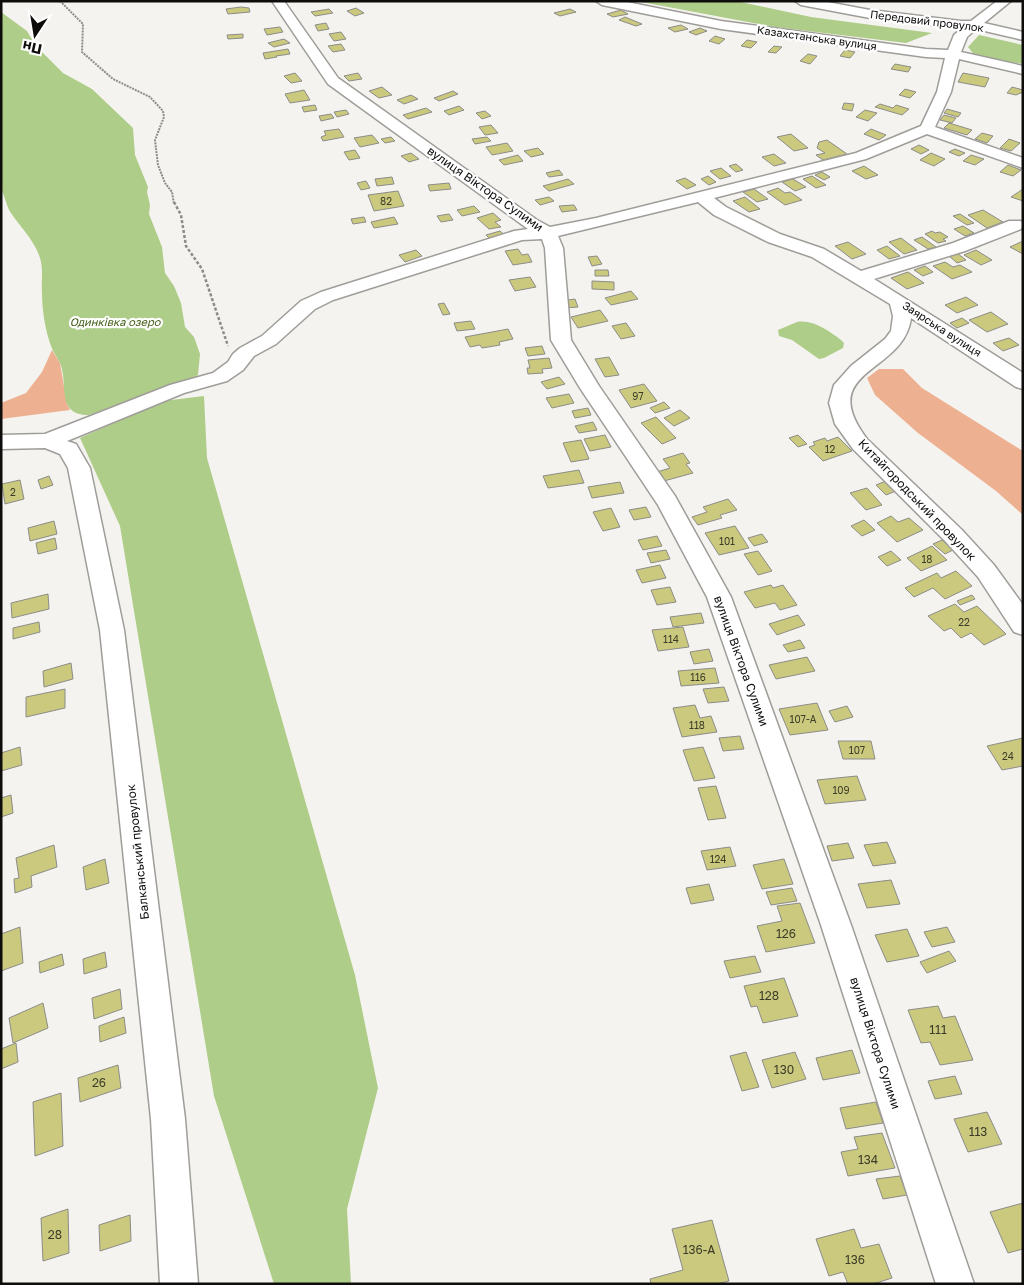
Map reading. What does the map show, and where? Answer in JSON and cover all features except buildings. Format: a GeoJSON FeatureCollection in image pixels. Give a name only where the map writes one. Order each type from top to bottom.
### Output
{"type":"FeatureCollection","features":[{"type":"Feature","properties":{"kind":"street","name":"вулиця Віктора Сулими"},"geometry":{"type":"LineString","coordinates":[[278,1],[333,81],[530,224],[548,233],[554,248],[561,340],[590,388],[667,502],[718,597],[836,925],[955,1284]]}},
{"type":"Feature","properties":{"kind":"street","name":"Казахстанська вулиця"},"geometry":{"type":"LineString","coordinates":[[602,1],[721,25],[926,53],[953,54],[1023,70]]}},
{"type":"Feature","properties":{"kind":"street","name":"Передовий провулок"},"geometry":{"type":"LineString","coordinates":[[801,1],[870,14],[974,25],[1023,36]]}},
{"type":"Feature","properties":{"kind":"street"},"geometry":{"type":"LineString","coordinates":[[927,129],[944,92],[953,54],[961,35],[1005,1]]}},
{"type":"Feature","properties":{"kind":"street"},"geometry":{"type":"LineString","coordinates":[[1,442],[47,441],[177,389],[220,377],[236,366],[240,358],[269,340],[308,305],[327,296],[520,235],[548,233],[702,197],[861,156],[927,129],[1023,163]]}},
{"type":"Feature","properties":{"kind":"street","name":"Заярська вулиця"},"geometry":{"type":"LineString","coordinates":[[702,197],[720,211],[774,238],[818,253],[898,301],[1004,369],[1023,384]]}},
{"type":"Feature","properties":{"kind":"street"},"geometry":{"type":"LineString","coordinates":[[860,278],[959,247],[1016,225]]}},
{"type":"Feature","properties":{"kind":"street","name":"Китайгородський провулок"},"geometry":{"type":"LineString","coordinates":[[898,301],[902,316],[900,331],[892,343],[858,370],[844,385],[840,404],[845,424],[860,444],[954,536],[986,571],[1023,625]]}},
{"type":"Feature","properties":{"kind":"street"},"geometry":{"type":"LineString","coordinates":[[1004,369],[1023,361]]}},
{"type":"Feature","properties":{"kind":"street","name":"Балканський провулок"},"geometry":{"type":"LineString","coordinates":[[47,441],[68,449],[79,468],[112,630],[168,1119],[180,1284]]}},
{"type":"Feature","properties":{"kind":"path"},"geometry":{"type":"LineString","coordinates":[[60,1],[82,21],[84,27],[80,43],[82,52],[113,80],[150,97],[163,111],[164,117],[155,140],[158,165],[165,182],[172,192],[174,205],[181,215],[186,246],[202,269],[217,318],[236,366]]}},
{"type":"Feature","properties":{"kind":"shaded area"},"geometry":{"type":"Polygon","coordinates":[[[52,350],[60,363],[67,404],[70,410],[1,419],[1,403],[26,393],[42,372],[52,350]]]}},
{"type":"Feature","properties":{"kind":"shaded area"},"geometry":{"type":"Polygon","coordinates":[[[879,369],[903,369],[922,388],[1023,451],[1023,515],[996,491],[918,433],[875,395],[867,378],[879,369]]]}},
{"type":"Feature","properties":{"kind":"water"},"geometry":{"type":"Polygon","coordinates":[[[636,1],[736,1],[811,17],[932,33],[906,43],[775,27],[636,1]]]}},
{"type":"Feature","properties":{"kind":"water","name":"Одинківка озеро"},"geometry":{"type":"Polygon","coordinates":[[[1,12],[27,31],[35,45],[63,73],[92,89],[133,128],[135,155],[148,187],[149,214],[162,247],[165,273],[174,286],[181,303],[185,327],[194,337],[200,354],[198,375],[190,380],[89,415],[78,414],[71,410],[67,404],[60,363],[51,346],[46,326],[41,260],[33,243],[9,210],[1,188],[1,12]]]}},
{"type":"Feature","properties":{"kind":"water"},"geometry":{"type":"Polygon","coordinates":[[[979,35],[1023,45],[1023,64],[975,56],[968,47],[979,35]]]}},
{"type":"Feature","properties":{"kind":"water"},"geometry":{"type":"Polygon","coordinates":[[[797,322],[809,322],[826,330],[844,343],[843,348],[819,359],[792,340],[779,336],[778,330],[797,322]]]}},
{"type":"Feature","properties":{"kind":"water"},"geometry":{"type":"Polygon","coordinates":[[[204,396],[207,458],[355,975],[378,1088],[347,1209],[351,1284],[274,1284],[214,1096],[120,526],[80,438],[163,401],[204,396]]]}}]}
